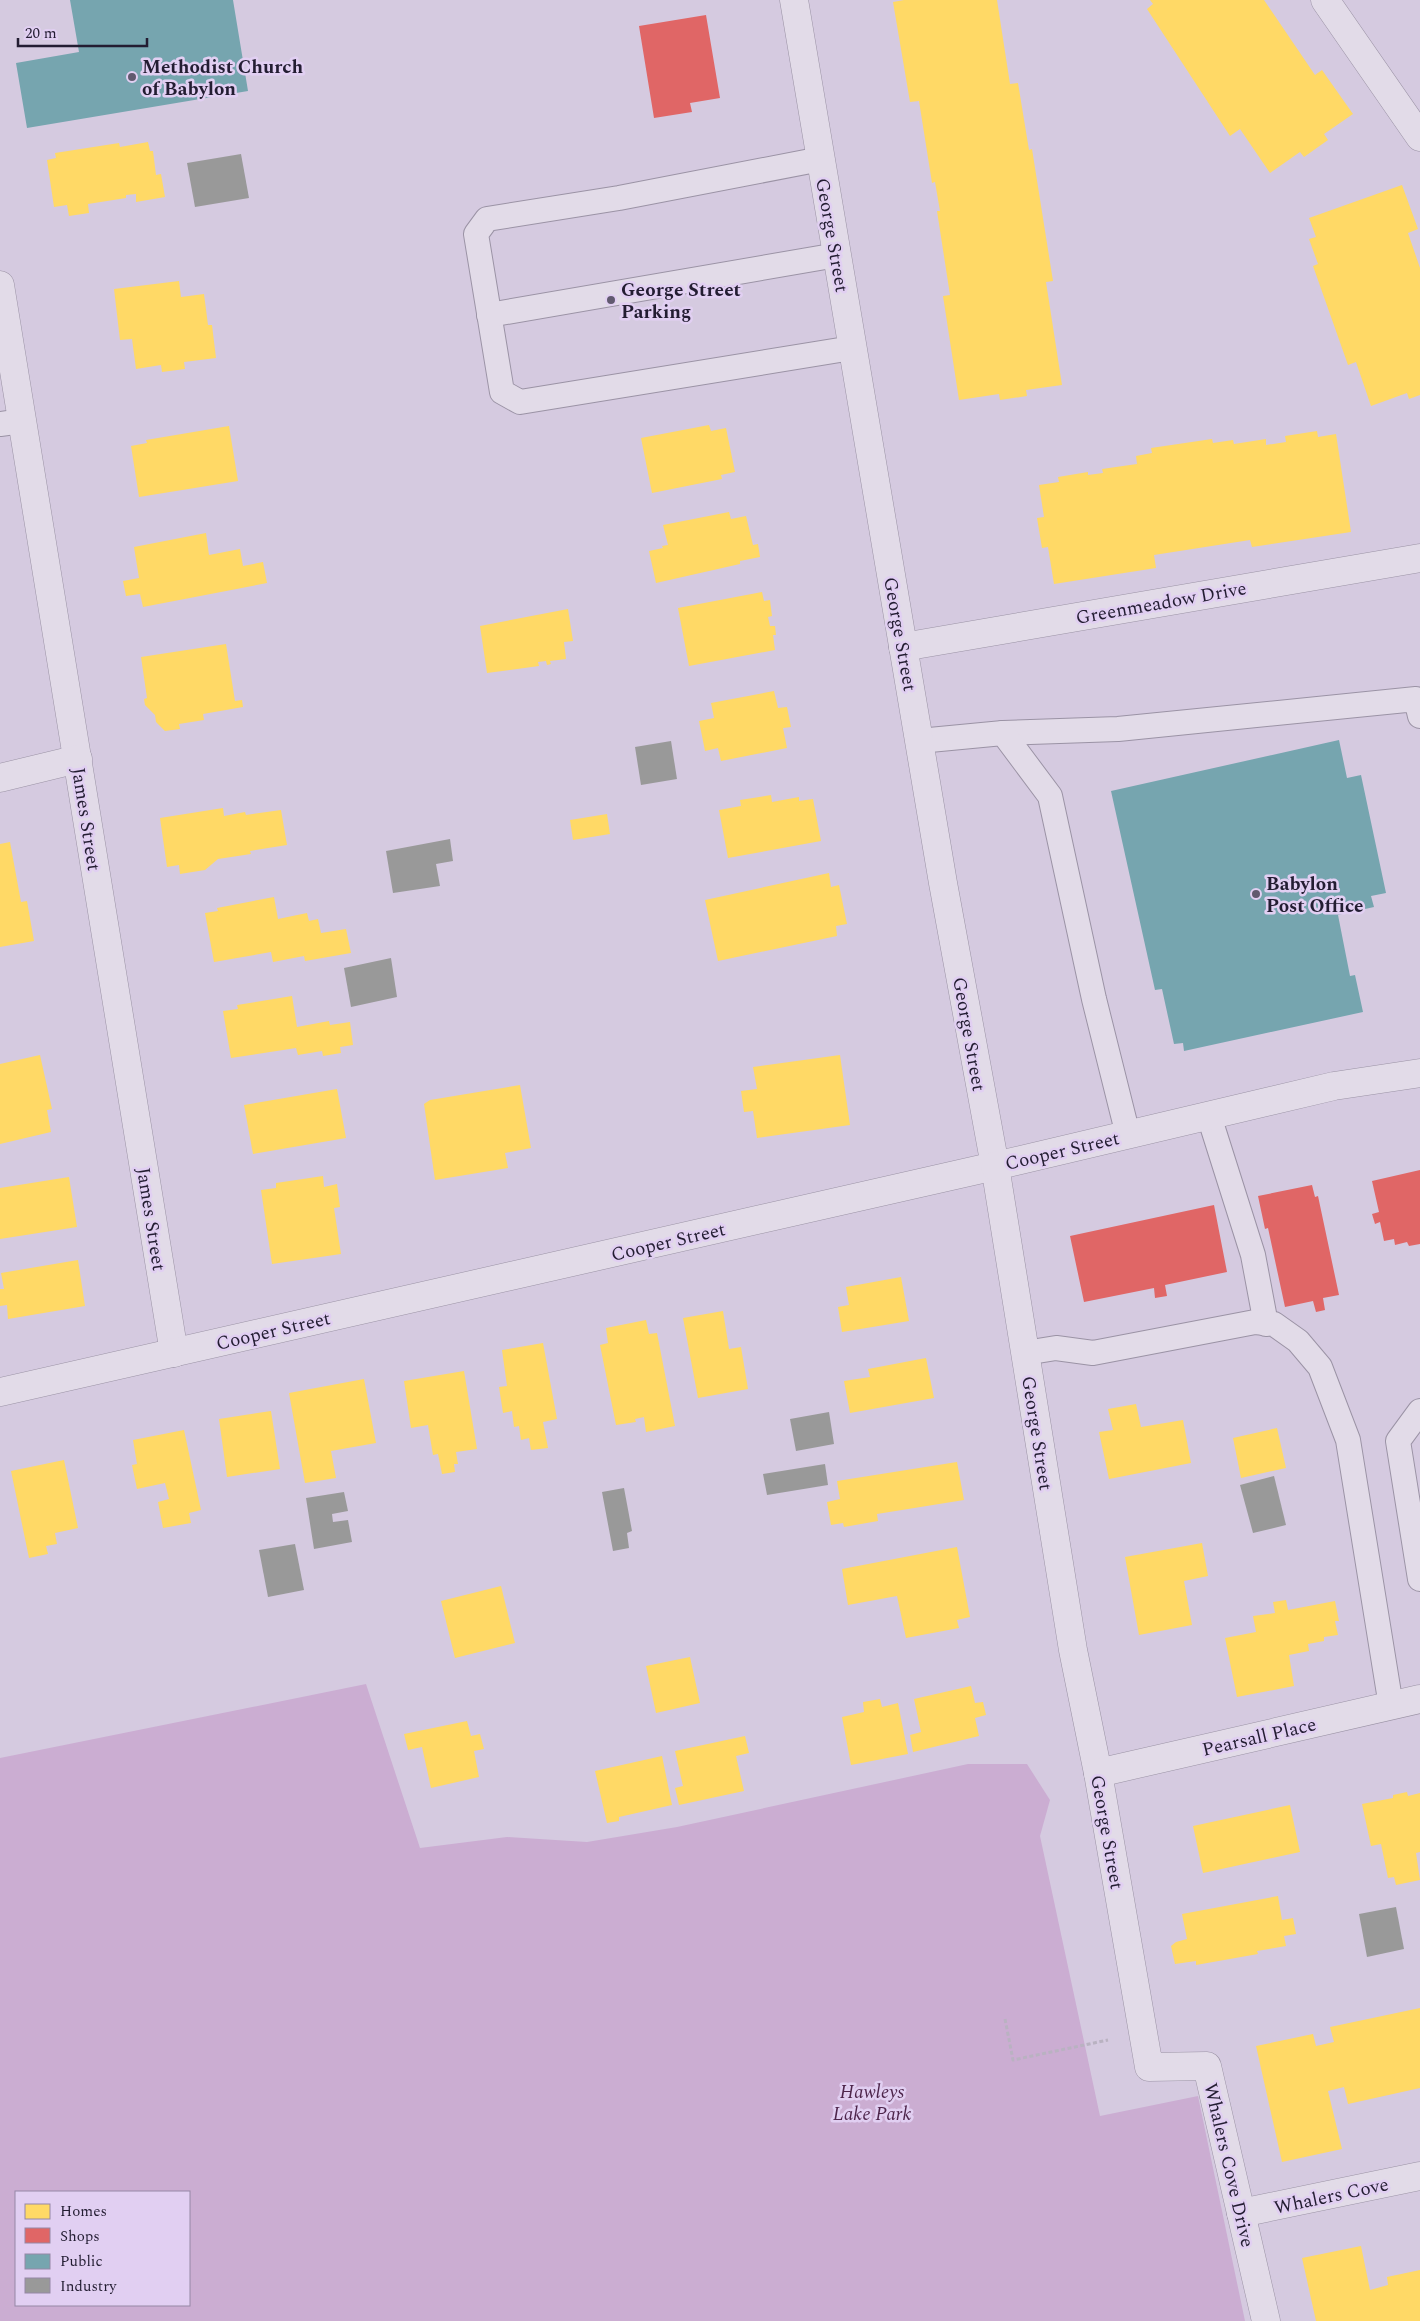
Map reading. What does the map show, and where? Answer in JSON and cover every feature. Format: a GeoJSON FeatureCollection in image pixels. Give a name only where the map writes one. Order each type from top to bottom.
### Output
{"type":"FeatureCollection","features":[{"type":"Feature","properties":{"kind":"street","name":"George Street"},"geometry":{"type":"LineString","coordinates":[[794,0],[919,741],[995,1166],[1073,1650],[1098,1773],[1149,2066]]}},
{"type":"Feature","properties":{"kind":"street"},"geometry":{"type":"LineString","coordinates":[[1325,0],[1420,137]]}},
{"type":"Feature","properties":{"kind":"street","name":"James Street"},"geometry":{"type":"LineString","coordinates":[[0,285],[11,423],[78,759],[174,1353]]}},
{"type":"Feature","properties":{"kind":"street","name":"Greenmeadow Drive"},"geometry":{"type":"LineString","coordinates":[[903,646],[1420,558]]}},
{"type":"Feature","properties":{"kind":"street"},"geometry":{"type":"LineString","coordinates":[[0,778],[78,759]]}},
{"type":"Feature","properties":{"kind":"street","name":"Cooper Street"},"geometry":{"type":"LineString","coordinates":[[1334,1086],[1420,1055]]}},
{"type":"Feature","properties":{"kind":"street","name":"Cooper Street"},"geometry":{"type":"LineString","coordinates":[[0,1392],[995,1166],[1334,1086],[1420,1073]]}},
{"type":"Feature","properties":{"kind":"street","name":"Pearsall Place"},"geometry":{"type":"LineString","coordinates":[[1098,1773],[1420,1699]]}},
{"type":"Feature","properties":{"kind":"street","name":"Whalers Cove Drive"},"geometry":{"type":"LineString","coordinates":[[1149,2066],[1208,2066],[1266,2321]]}},
{"type":"Feature","properties":{"kind":"street","name":"Whalers Cove"},"geometry":{"type":"LineString","coordinates":[[1242,2213],[1420,2176]]}},
{"type":"Feature","properties":{"kind":"lane"},"geometry":{"type":"LineString","coordinates":[[821,159],[619,198],[487,219],[476,234],[489,315],[502,392],[520,402],[852,348]]}},
{"type":"Feature","properties":{"kind":"lane"},"geometry":{"type":"LineString","coordinates":[[489,315],[837,254]]}},
{"type":"Feature","properties":{"kind":"lane"},"geometry":{"type":"LineString","coordinates":[[919,741],[1003,733],[1118,729],[1416,699],[1420,716]]}},
{"type":"Feature","properties":{"kind":"lane"},"geometry":{"type":"LineString","coordinates":[[1003,733],[1050,796],[1094,1000],[1128,1135]]}},
{"type":"Feature","properties":{"kind":"lane"},"geometry":{"type":"LineString","coordinates":[[1209,1116],[1253,1255],[1266,1324]]}},
{"type":"Feature","properties":{"kind":"lane"},"geometry":{"type":"LineString","coordinates":[[1025,1353],[1056,1348],[1093,1353],[1255,1322],[1274,1324],[1298,1341],[1320,1367],[1348,1440],[1391,1706]]}},
{"type":"Feature","properties":{"kind":"lane"},"geometry":{"type":"LineString","coordinates":[[1420,1411],[1398,1440],[1420,1579]]}},
{"type":"Feature","properties":{"kind":"path"},"geometry":{"type":"LineString","coordinates":[[1005,2019],[1012,2060],[1144,2032]]}},
{"type":"Feature","properties":{"kind":"green space","name":"Hawleys Lake Park"},"geometry":{"type":"Polygon","coordinates":[[[366,1684],[420,1848],[507,1837],[587,1842],[677,1827],[968,1764],[1027,1764],[1050,1800],[1040,1836],[1100,2116],[1198,2096],[1245,2321],[0,2321],[0,1758],[366,1684]]]}},
{"type":"Feature","properties":{"kind":"building: Homes"},"geometry":{"type":"Polygon","coordinates":[[[904,0],[997,0],[1010,84],[1018,83],[1029,150],[1032,149],[1053,281],[1046,282],[1062,385],[1026,390],[1027,396],[1000,400],[999,394],[959,400],[943,296],[950,295],[937,211],[940,211],[935,182],[932,183],[919,101],[910,102],[893,2],[904,0]]]}},
{"type":"Feature","properties":{"kind":"building: Homes"},"geometry":{"type":"Polygon","coordinates":[[[1150,0],[1264,0],[1315,75],[1322,70],[1353,114],[1324,134],[1328,140],[1304,157],[1300,152],[1270,173],[1240,129],[1230,136],[1147,9],[1153,4],[1150,0]]]}},
{"type":"Feature","properties":{"kind":"building: Homes"},"geometry":{"type":"Polygon","coordinates":[[[148,142],[150,151],[153,151],[156,175],[161,174],[165,197],[136,202],[136,194],[126,195],[126,198],[88,204],[89,213],[69,216],[67,205],[54,207],[47,160],[56,158],[55,153],[119,143],[120,147],[148,142]]]}},
{"type":"Feature","properties":{"kind":"building: Homes"},"geometry":{"type":"Polygon","coordinates":[[[1402,185],[1418,229],[1408,233],[1420,268],[1420,395],[1409,399],[1407,393],[1371,406],[1356,362],[1348,365],[1313,266],[1318,264],[1309,239],[1316,237],[1309,218],[1402,185]]]}},
{"type":"Feature","properties":{"kind":"building: Homes"},"geometry":{"type":"Polygon","coordinates":[[[179,281],[181,297],[204,294],[208,325],[212,325],[216,358],[184,362],[185,369],[162,372],[161,365],[136,369],[132,339],[120,340],[114,289],[179,281]]]}},
{"type":"Feature","properties":{"kind":"building: Homes"},"geometry":{"type":"Polygon","coordinates":[[[709,425],[711,431],[726,428],[735,472],[721,475],[722,479],[652,493],[641,438],[709,425]]]}},
{"type":"Feature","properties":{"kind":"building: Homes"},"geometry":{"type":"Polygon","coordinates":[[[229,426],[238,481],[139,497],[131,446],[147,443],[146,440],[229,426]]]}},
{"type":"Feature","properties":{"kind":"building: Homes"},"geometry":{"type":"Polygon","coordinates":[[[1317,431],[1318,437],[1336,434],[1351,532],[1252,547],[1250,540],[1154,555],[1156,568],[1054,584],[1048,547],[1042,548],[1037,518],[1044,517],[1039,485],[1059,482],[1058,477],[1088,472],[1088,475],[1103,473],[1102,469],[1137,464],[1136,456],[1152,453],[1151,448],[1212,439],[1213,443],[1233,440],[1234,444],[1266,439],[1266,445],[1286,442],[1285,436],[1317,431]]]}},
{"type":"Feature","properties":{"kind":"building: Homes"},"geometry":{"type":"Polygon","coordinates":[[[729,512],[731,519],[746,516],[753,545],[758,544],[760,557],[740,561],[740,564],[656,583],[649,551],[668,545],[663,525],[729,512]]]}},
{"type":"Feature","properties":{"kind":"building: Homes"},"geometry":{"type":"Polygon","coordinates":[[[206,533],[209,555],[240,549],[243,566],[263,562],[267,583],[143,607],[140,594],[126,596],[123,581],[139,578],[134,547],[206,533]]]}},
{"type":"Feature","properties":{"kind":"building: Homes"},"geometry":{"type":"Polygon","coordinates":[[[762,592],[764,601],[770,600],[772,616],[768,617],[770,626],[775,626],[776,635],[773,635],[775,650],[689,666],[678,608],[762,592]]]}},
{"type":"Feature","properties":{"kind":"building: Homes"},"geometry":{"type":"Polygon","coordinates":[[[568,609],[573,641],[564,642],[566,659],[550,661],[551,664],[547,665],[546,661],[538,662],[539,666],[487,673],[480,626],[568,609]]]}},
{"type":"Feature","properties":{"kind":"building: Homes"},"geometry":{"type":"Polygon","coordinates":[[[226,644],[235,701],[242,700],[243,707],[203,714],[204,720],[179,724],[180,729],[165,731],[156,722],[155,715],[145,705],[144,699],[147,698],[141,657],[226,644]]]}},
{"type":"Feature","properties":{"kind":"building: Homes"},"geometry":{"type":"Polygon","coordinates":[[[774,691],[778,708],[787,707],[791,727],[783,728],[787,748],[721,761],[718,748],[705,751],[699,721],[714,718],[711,703],[774,691]]]}},
{"type":"Feature","properties":{"kind":"building: Homes"},"geometry":{"type":"Polygon","coordinates":[[[771,795],[772,802],[799,797],[799,801],[813,799],[821,841],[728,858],[719,810],[741,806],[740,800],[771,795]]]}},
{"type":"Feature","properties":{"kind":"building: Homes"},"geometry":{"type":"Polygon","coordinates":[[[223,808],[224,816],[245,812],[246,815],[281,810],[287,845],[250,851],[251,854],[218,859],[205,870],[180,874],[179,865],[167,867],[160,818],[223,808]]]}},
{"type":"Feature","properties":{"kind":"building: Homes"},"geometry":{"type":"Polygon","coordinates":[[[607,814],[610,834],[573,840],[570,820],[607,814]]]}},
{"type":"Feature","properties":{"kind":"building: Homes"},"geometry":{"type":"Polygon","coordinates":[[[10,842],[21,902],[27,901],[34,941],[0,947],[0,844],[10,842]]]}},
{"type":"Feature","properties":{"kind":"building: Homes"},"geometry":{"type":"Polygon","coordinates":[[[829,873],[831,887],[839,885],[847,924],[836,926],[837,936],[718,961],[705,900],[829,873]]]}},
{"type":"Feature","properties":{"kind":"building: Homes"},"geometry":{"type":"Polygon","coordinates":[[[274,897],[278,919],[307,913],[309,921],[318,919],[321,933],[346,929],[351,953],[305,961],[304,956],[273,962],[271,952],[214,962],[205,913],[218,911],[217,908],[274,897]]]}},
{"type":"Feature","properties":{"kind":"building: Homes"},"geometry":{"type":"Polygon","coordinates":[[[292,996],[297,1027],[329,1021],[330,1025],[350,1022],[353,1045],[340,1047],[341,1053],[323,1056],[322,1051],[298,1055],[296,1048],[231,1058],[223,1011],[238,1009],[237,1005],[292,996]]]}},
{"type":"Feature","properties":{"kind":"building: Homes"},"geometry":{"type":"Polygon","coordinates":[[[40,1055],[52,1109],[47,1110],[51,1132],[0,1144],[0,1064],[40,1055]]]}},
{"type":"Feature","properties":{"kind":"building: Homes"},"geometry":{"type":"Polygon","coordinates":[[[840,1055],[850,1125],[757,1138],[753,1111],[744,1112],[741,1091],[757,1089],[753,1067],[840,1055]]]}},
{"type":"Feature","properties":{"kind":"building: Homes"},"geometry":{"type":"Polygon","coordinates":[[[520,1085],[531,1148],[505,1153],[508,1168],[435,1180],[424,1104],[430,1100],[520,1085]]]}},
{"type":"Feature","properties":{"kind":"building: Homes"},"geometry":{"type":"Polygon","coordinates":[[[337,1089],[346,1138],[253,1154],[244,1105],[337,1089]]]}},
{"type":"Feature","properties":{"kind":"building: Homes"},"geometry":{"type":"Polygon","coordinates":[[[323,1176],[324,1187],[337,1184],[340,1207],[334,1208],[341,1254],[272,1264],[261,1190],[276,1188],[276,1183],[323,1176]]]}},
{"type":"Feature","properties":{"kind":"building: Homes"},"geometry":{"type":"Polygon","coordinates":[[[69,1177],[77,1227],[0,1239],[0,1188],[69,1177]]]}},
{"type":"Feature","properties":{"kind":"building: Homes"},"geometry":{"type":"Polygon","coordinates":[[[78,1260],[85,1306],[8,1319],[7,1305],[0,1306],[0,1289],[4,1289],[1,1273],[78,1260]]]}},
{"type":"Feature","properties":{"kind":"building: Homes"},"geometry":{"type":"Polygon","coordinates":[[[901,1277],[909,1321],[842,1332],[838,1307],[849,1305],[846,1287],[901,1277]]]}},
{"type":"Feature","properties":{"kind":"building: Homes"},"geometry":{"type":"Polygon","coordinates":[[[723,1311],[729,1349],[741,1347],[748,1389],[698,1398],[683,1318],[723,1311]]]}},
{"type":"Feature","properties":{"kind":"building: Homes"},"geometry":{"type":"Polygon","coordinates":[[[646,1320],[649,1334],[657,1333],[675,1426],[646,1432],[644,1417],[635,1419],[636,1422],[616,1425],[600,1345],[608,1343],[606,1328],[646,1320]]]}},
{"type":"Feature","properties":{"kind":"building: Homes"},"geometry":{"type":"Polygon","coordinates":[[[543,1343],[557,1419],[543,1422],[548,1448],[531,1450],[529,1438],[521,1440],[519,1426],[514,1427],[512,1411],[503,1413],[499,1387],[507,1386],[502,1350],[543,1343]]]}},
{"type":"Feature","properties":{"kind":"building: Homes"},"geometry":{"type":"Polygon","coordinates":[[[926,1358],[934,1398],[850,1413],[844,1381],[870,1377],[868,1369],[926,1358]]]}},
{"type":"Feature","properties":{"kind":"building: Homes"},"geometry":{"type":"Polygon","coordinates":[[[464,1371],[477,1449],[456,1452],[458,1464],[454,1464],[455,1472],[442,1474],[438,1454],[433,1455],[428,1425],[411,1428],[404,1381],[464,1371]]]}},
{"type":"Feature","properties":{"kind":"building: Homes"},"geometry":{"type":"Polygon","coordinates":[[[364,1379],[376,1443],[331,1451],[336,1478],[305,1483],[289,1393],[364,1379]]]}},
{"type":"Feature","properties":{"kind":"building: Homes"},"geometry":{"type":"Polygon","coordinates":[[[1136,1404],[1141,1427],[1183,1420],[1191,1463],[1109,1479],[1099,1432],[1113,1430],[1108,1409],[1136,1404]]]}},
{"type":"Feature","properties":{"kind":"building: Homes"},"geometry":{"type":"Polygon","coordinates":[[[271,1411],[280,1469],[227,1477],[219,1419],[271,1411]]]}},
{"type":"Feature","properties":{"kind":"building: Homes"},"geometry":{"type":"Polygon","coordinates":[[[1277,1428],[1286,1468],[1241,1478],[1233,1438],[1277,1428]]]}},
{"type":"Feature","properties":{"kind":"building: Homes"},"geometry":{"type":"Polygon","coordinates":[[[184,1430],[201,1510],[189,1513],[191,1523],[163,1528],[158,1502],[169,1499],[165,1483],[137,1489],[132,1465],[137,1464],[133,1440],[184,1430]]]}},
{"type":"Feature","properties":{"kind":"building: Homes"},"geometry":{"type":"Polygon","coordinates":[[[64,1460],[78,1528],[55,1533],[57,1544],[46,1546],[48,1554],[29,1558],[11,1471],[64,1460]]]}},
{"type":"Feature","properties":{"kind":"building: Homes"},"geometry":{"type":"Polygon","coordinates":[[[957,1462],[964,1500],[877,1514],[878,1521],[844,1527],[843,1523],[831,1525],[827,1502],[840,1499],[837,1481],[957,1462]]]}},
{"type":"Feature","properties":{"kind":"building: Homes"},"geometry":{"type":"Polygon","coordinates":[[[1202,1543],[1208,1576],[1184,1581],[1192,1625],[1139,1635],[1125,1557],[1202,1543]]]}},
{"type":"Feature","properties":{"kind":"building: Homes"},"geometry":{"type":"Polygon","coordinates":[[[957,1547],[970,1617],[957,1620],[959,1628],[906,1638],[897,1596],[848,1605],[842,1569],[957,1547]]]}},
{"type":"Feature","properties":{"kind":"building: Homes"},"geometry":{"type":"Polygon","coordinates":[[[501,1586],[515,1643],[455,1658],[441,1601],[501,1586]]]}},
{"type":"Feature","properties":{"kind":"building: Homes"},"geometry":{"type":"Polygon","coordinates":[[[1286,1600],[1288,1610],[1335,1601],[1339,1621],[1335,1621],[1338,1635],[1324,1637],[1324,1641],[1308,1644],[1309,1651],[1289,1655],[1294,1686],[1237,1697],[1225,1638],[1256,1632],[1253,1616],[1275,1613],[1273,1602],[1286,1600]]]}},
{"type":"Feature","properties":{"kind":"building: Homes"},"geometry":{"type":"Polygon","coordinates":[[[690,1657],[700,1703],[656,1713],[646,1666],[690,1657]]]}},
{"type":"Feature","properties":{"kind":"building: Homes"},"geometry":{"type":"Polygon","coordinates":[[[971,1686],[975,1703],[983,1702],[986,1715],[975,1718],[979,1736],[913,1752],[910,1735],[921,1732],[914,1699],[971,1686]]]}},
{"type":"Feature","properties":{"kind":"building: Homes"},"geometry":{"type":"Polygon","coordinates":[[[880,1699],[882,1707],[898,1703],[908,1754],[851,1765],[842,1717],[864,1712],[863,1702],[880,1699]]]}},
{"type":"Feature","properties":{"kind":"building: Homes"},"geometry":{"type":"Polygon","coordinates":[[[467,1721],[471,1736],[480,1734],[484,1749],[474,1751],[479,1777],[431,1788],[422,1747],[408,1750],[404,1734],[467,1721]]]}},
{"type":"Feature","properties":{"kind":"building: Homes"},"geometry":{"type":"Polygon","coordinates":[[[745,1736],[749,1753],[736,1756],[744,1791],[679,1805],[675,1788],[683,1786],[675,1751],[745,1736]]]}},
{"type":"Feature","properties":{"kind":"building: Homes"},"geometry":{"type":"Polygon","coordinates":[[[662,1756],[672,1805],[619,1817],[619,1821],[607,1823],[595,1771],[662,1756]]]}},
{"type":"Feature","properties":{"kind":"building: Homes"},"geometry":{"type":"Polygon","coordinates":[[[1407,1792],[1408,1796],[1420,1793],[1420,1852],[1416,1853],[1420,1880],[1396,1885],[1394,1877],[1388,1878],[1381,1844],[1371,1846],[1362,1804],[1393,1798],[1393,1795],[1407,1792]]]}},
{"type":"Feature","properties":{"kind":"building: Homes"},"geometry":{"type":"Polygon","coordinates":[[[1290,1805],[1300,1852],[1203,1873],[1193,1826],[1290,1805]]]}},
{"type":"Feature","properties":{"kind":"building: Homes"},"geometry":{"type":"Polygon","coordinates":[[[1278,1896],[1282,1920],[1293,1918],[1296,1934],[1284,1936],[1286,1946],[1257,1951],[1258,1954],[1196,1965],[1196,1961],[1175,1964],[1171,1946],[1176,1942],[1187,1939],[1182,1914],[1278,1896]]]}},
{"type":"Feature","properties":{"kind":"building: Homes"},"geometry":{"type":"Polygon","coordinates":[[[1420,2008],[1420,2088],[1348,2104],[1344,2087],[1328,2091],[1342,2149],[1282,2162],[1256,2046],[1313,2034],[1316,2046],[1334,2042],[1330,2027],[1420,2008]]]}},
{"type":"Feature","properties":{"kind":"building: Homes"},"geometry":{"type":"Polygon","coordinates":[[[1361,2246],[1370,2290],[1388,2285],[1387,2277],[1420,2270],[1420,2321],[1316,2321],[1302,2258],[1361,2246]]]}},
{"type":"Feature","properties":{"kind":"building: Shops"},"geometry":{"type":"Polygon","coordinates":[[[706,15],[720,98],[690,103],[692,112],[654,118],[639,26],[706,15]]]}},
{"type":"Feature","properties":{"kind":"building: Shops"},"geometry":{"type":"Polygon","coordinates":[[[1420,1170],[1420,1244],[1409,1246],[1407,1242],[1395,1245],[1394,1239],[1384,1241],[1380,1222],[1375,1224],[1372,1214],[1379,1212],[1372,1181],[1420,1170]]]}},
{"type":"Feature","properties":{"kind":"building: Shops"},"geometry":{"type":"Polygon","coordinates":[[[1312,1185],[1315,1197],[1318,1196],[1339,1295],[1323,1298],[1325,1310],[1316,1312],[1313,1301],[1285,1307],[1268,1228],[1265,1229],[1258,1196],[1312,1185]]]}},
{"type":"Feature","properties":{"kind":"building: Shops"},"geometry":{"type":"Polygon","coordinates":[[[1214,1205],[1227,1272],[1165,1285],[1167,1296],[1155,1298],[1154,1288],[1084,1302],[1070,1236],[1214,1205]]]}},
{"type":"Feature","properties":{"kind":"building: Public","name":"Methodist Church of Babylon"},"geometry":{"type":"Polygon","coordinates":[[[70,0],[233,0],[248,91],[27,128],[16,63],[79,52],[70,0]]]}},
{"type":"Feature","properties":{"kind":"building: Public","name":"Babylon Post Office"},"geometry":{"type":"Polygon","coordinates":[[[1339,740],[1347,778],[1361,775],[1386,893],[1371,896],[1374,907],[1338,915],[1350,976],[1355,975],[1363,1012],[1184,1051],[1183,1043],[1174,1044],[1162,989],[1155,990],[1111,791],[1339,740]]]}},
{"type":"Feature","properties":{"kind":"building: Industry"},"geometry":{"type":"Polygon","coordinates":[[[241,154],[249,198],[195,207],[187,163],[241,154]]]}},
{"type":"Feature","properties":{"kind":"building: Industry"},"geometry":{"type":"Polygon","coordinates":[[[671,741],[677,779],[641,785],[635,747],[671,741]]]}},
{"type":"Feature","properties":{"kind":"building: Industry"},"geometry":{"type":"Polygon","coordinates":[[[450,839],[453,861],[436,864],[440,886],[393,893],[386,851],[450,839]]]}},
{"type":"Feature","properties":{"kind":"building: Industry"},"geometry":{"type":"Polygon","coordinates":[[[391,958],[397,997],[351,1007],[344,968],[391,958]]]}},
{"type":"Feature","properties":{"kind":"building: Industry"},"geometry":{"type":"Polygon","coordinates":[[[829,1412],[834,1444],[796,1451],[790,1419],[829,1412]]]}},
{"type":"Feature","properties":{"kind":"building: Industry"},"geometry":{"type":"Polygon","coordinates":[[[825,1464],[828,1485],[767,1495],[763,1474],[825,1464]]]}},
{"type":"Feature","properties":{"kind":"building: Industry"},"geometry":{"type":"Polygon","coordinates":[[[1274,1476],[1286,1525],[1253,1533],[1240,1485],[1274,1476]]]}},
{"type":"Feature","properties":{"kind":"building: Industry"},"geometry":{"type":"Polygon","coordinates":[[[624,1488],[632,1531],[627,1533],[629,1548],[613,1551],[602,1492],[624,1488]]]}},
{"type":"Feature","properties":{"kind":"building: Industry"},"geometry":{"type":"Polygon","coordinates":[[[344,1492],[348,1511],[332,1514],[333,1522],[348,1520],[352,1542],[314,1549],[306,1498],[344,1492]]]}},
{"type":"Feature","properties":{"kind":"building: Industry"},"geometry":{"type":"Polygon","coordinates":[[[295,1544],[304,1590],[268,1597],[259,1550],[295,1544]]]}},
{"type":"Feature","properties":{"kind":"building: Industry"},"geometry":{"type":"Polygon","coordinates":[[[1396,1907],[1404,1949],[1367,1957],[1359,1914],[1396,1907]]]}},
{"type":"Feature","properties":{"kind":"place","name":"Methodist Church of Babylon"},"geometry":{"type":"Point","coordinates":[132,77]}},
{"type":"Feature","properties":{"kind":"place","name":"George Street Parking"},"geometry":{"type":"Point","coordinates":[611,300]}},
{"type":"Feature","properties":{"kind":"place","name":"Babylon Post Office"},"geometry":{"type":"Point","coordinates":[1256,894]}}]}
